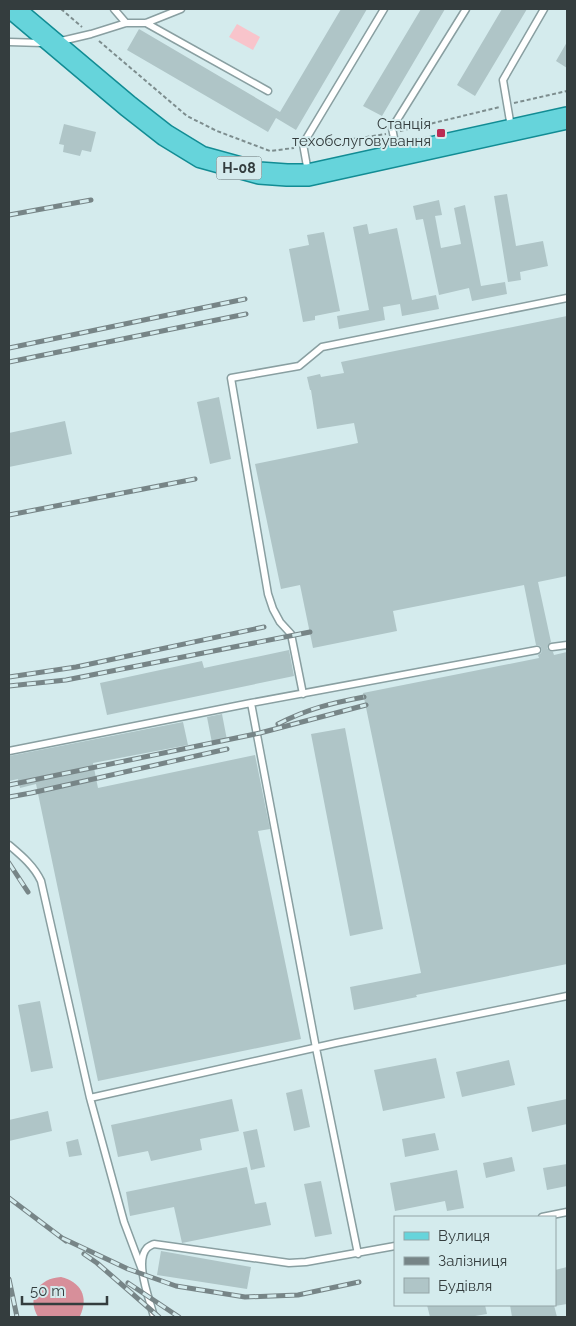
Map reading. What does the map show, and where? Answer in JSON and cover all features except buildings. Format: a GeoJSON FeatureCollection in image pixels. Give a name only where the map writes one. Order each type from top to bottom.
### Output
{"type":"FeatureCollection","features":[{"type":"Feature","properties":{"kind":"main road","name":"Н-08"},"geometry":{"type":"LineString","coordinates":[[13,9],[164,135],[201,157],[259,174],[308,175],[563,117]]}},
{"type":"Feature","properties":{"kind":"lane"},"geometry":{"type":"LineString","coordinates":[[114,9],[126,23]]}},
{"type":"Feature","properties":{"kind":"lane"},"geometry":{"type":"LineString","coordinates":[[9,42],[52,43],[126,23],[146,23],[181,9]]}},
{"type":"Feature","properties":{"kind":"lane"},"geometry":{"type":"LineString","coordinates":[[308,175],[303,144],[384,9]]}},
{"type":"Feature","properties":{"kind":"lane"},"geometry":{"type":"LineString","coordinates":[[398,156],[392,128],[466,9]]}},
{"type":"Feature","properties":{"kind":"lane"},"geometry":{"type":"LineString","coordinates":[[512,130],[503,80],[544,9]]}},
{"type":"Feature","properties":{"kind":"lane"},"geometry":{"type":"LineString","coordinates":[[146,23],[268,91]]}},
{"type":"Feature","properties":{"kind":"lane"},"geometry":{"type":"LineString","coordinates":[[303,694],[291,634],[280,622],[268,594],[231,378],[299,366],[322,347],[567,298]]}},
{"type":"Feature","properties":{"kind":"lane"},"geometry":{"type":"LineString","coordinates":[[552,648],[567,645]]}},
{"type":"Feature","properties":{"kind":"lane"},"geometry":{"type":"LineString","coordinates":[[9,750],[537,650]]}},
{"type":"Feature","properties":{"kind":"lane"},"geometry":{"type":"LineString","coordinates":[[251,703],[316,1048],[358,1254]]}},
{"type":"Feature","properties":{"kind":"lane"},"geometry":{"type":"LineString","coordinates":[[9,845],[30,864],[41,881],[90,1098],[124,1222],[142,1270],[154,1317]]}},
{"type":"Feature","properties":{"kind":"lane"},"geometry":{"type":"LineString","coordinates":[[90,1098],[316,1048],[567,996]]}},
{"type":"Feature","properties":{"kind":"lane"},"geometry":{"type":"LineString","coordinates":[[547,1216],[567,1212]]}},
{"type":"Feature","properties":{"kind":"lane"},"geometry":{"type":"LineString","coordinates":[[142,1270],[142,1256],[147,1247],[154,1244],[289,1263],[358,1254],[394,1246]]}},
{"type":"Feature","properties":{"kind":"path"},"geometry":{"type":"LineString","coordinates":[[61,9],[186,116],[217,131],[270,151],[393,133],[567,91]]}},
{"type":"Feature","properties":{"kind":"shaded area"},"geometry":{"type":"Polygon","coordinates":[[[237,24],[260,37],[253,50],[229,37],[237,24]]]}},
{"type":"Feature","properties":{"kind":"shaded area"},"geometry":{"type":"Polygon","coordinates":[[[61,1277],[74,1283],[81,1291],[84,1303],[80,1316],[38,1317],[33,1302],[37,1290],[46,1281],[61,1277]]]}},
{"type":"Feature","properties":{"kind":"railway"},"geometry":{"type":"LineString","coordinates":[[9,215],[91,200]]}},
{"type":"Feature","properties":{"kind":"railway"},"geometry":{"type":"LineString","coordinates":[[9,348],[245,299]]}},
{"type":"Feature","properties":{"kind":"railway"},"geometry":{"type":"LineString","coordinates":[[9,362],[246,314]]}},
{"type":"Feature","properties":{"kind":"railway"},"geometry":{"type":"LineString","coordinates":[[9,515],[195,479]]}},
{"type":"Feature","properties":{"kind":"railway"},"geometry":{"type":"LineString","coordinates":[[9,677],[76,667],[264,627]]}},
{"type":"Feature","properties":{"kind":"railway"},"geometry":{"type":"LineString","coordinates":[[9,686],[66,680],[310,632]]}},
{"type":"Feature","properties":{"kind":"railway"},"geometry":{"type":"LineString","coordinates":[[278,724],[320,707],[364,697]]}},
{"type":"Feature","properties":{"kind":"railway"},"geometry":{"type":"LineString","coordinates":[[9,785],[260,733],[366,705]]}},
{"type":"Feature","properties":{"kind":"railway"},"geometry":{"type":"LineString","coordinates":[[9,797],[227,749]]}},
{"type":"Feature","properties":{"kind":"railway"},"geometry":{"type":"LineString","coordinates":[[9,863],[28,892]]}},
{"type":"Feature","properties":{"kind":"railway"},"geometry":{"type":"LineString","coordinates":[[9,1198],[66,1241]]}},
{"type":"Feature","properties":{"kind":"railway"},"geometry":{"type":"LineString","coordinates":[[62,1238],[128,1269],[176,1286],[245,1297],[298,1295],[359,1282]]}},
{"type":"Feature","properties":{"kind":"railway"},"geometry":{"type":"LineString","coordinates":[[84,1254],[159,1317]]}},
{"type":"Feature","properties":{"kind":"railway"},"geometry":{"type":"LineString","coordinates":[[9,1279],[17,1317]]}},
{"type":"Feature","properties":{"kind":"railway"},"geometry":{"type":"LineString","coordinates":[[128,1283],[179,1317]]}},
{"type":"Feature","properties":{"kind":"place","name":"Станція техобслуговування"},"geometry":{"type":"Point","coordinates":[441,133]}}]}
